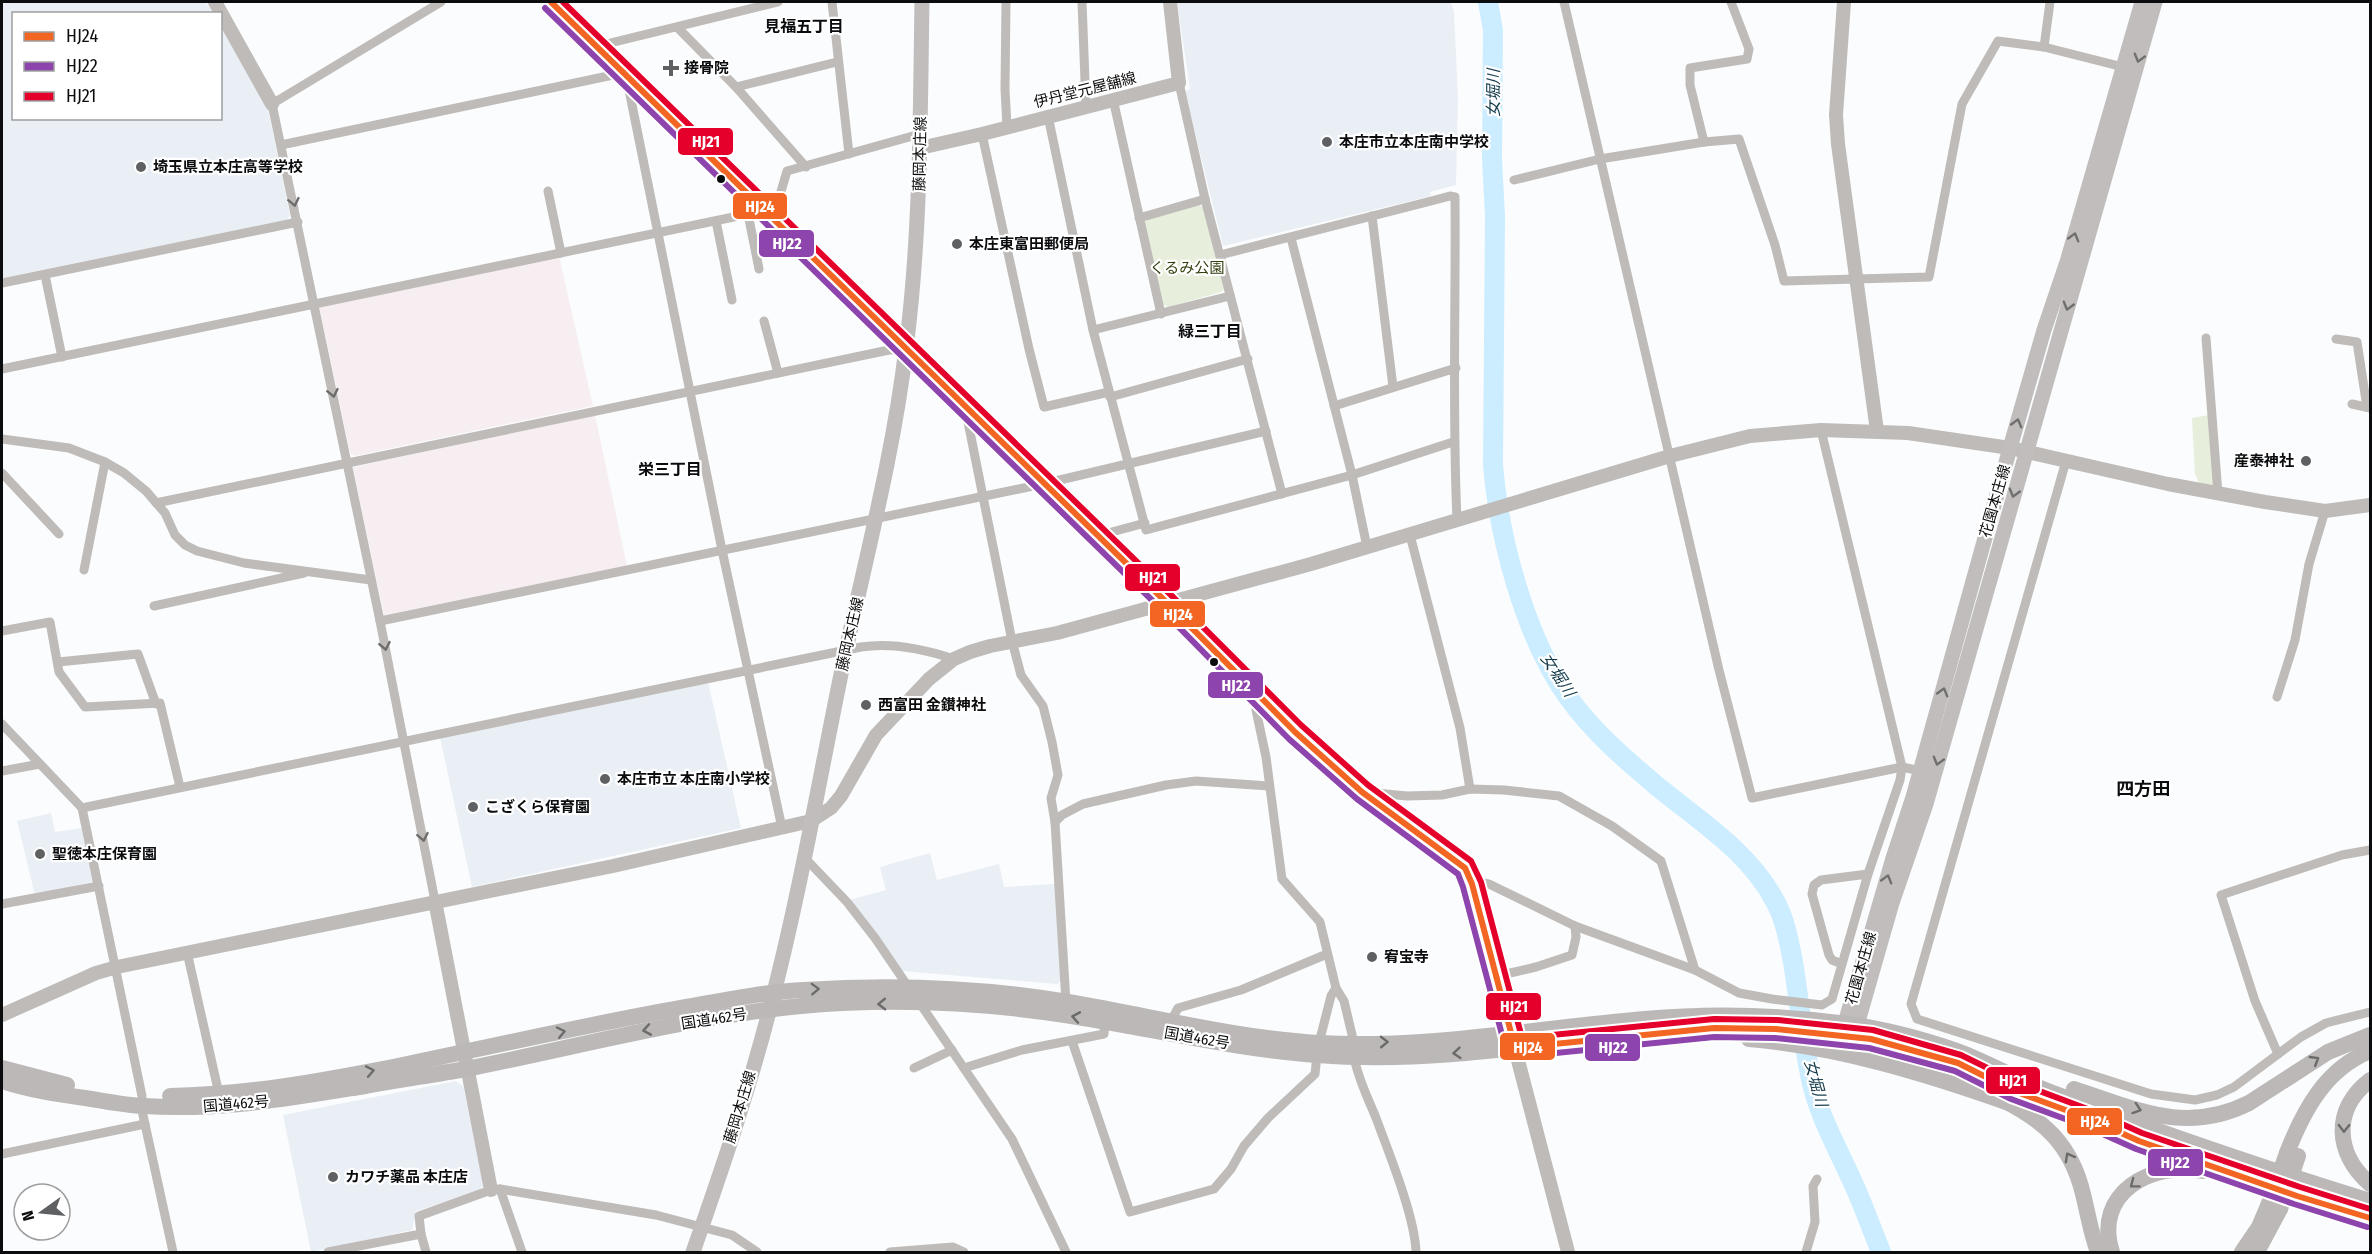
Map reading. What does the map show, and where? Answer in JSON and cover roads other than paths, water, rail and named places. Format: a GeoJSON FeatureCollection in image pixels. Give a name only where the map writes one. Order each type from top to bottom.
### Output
{"type":"FeatureCollection","features":[{"type":"Feature","properties":{"kind":"highway","name":"国道462号"},"geometry":{"type":"LineString","coordinates":[[2,1081],[25,1089],[199,1108],[255,1104],[465,1061],[663,1011],[774,992],[807,989],[909,987],[1066,1002],[1259,1036],[1318,1049]]}},
{"type":"Feature","properties":{"kind":"highway","name":"国道462号"},"geometry":{"type":"LineString","coordinates":[[2,1068],[27,1076],[142,1101],[306,1084],[465,1061],[770,1010],[804,1006],[920,1003],[1014,1008],[1218,1042],[1354,1050],[1429,1040],[1587,1039],[1609,1044],[1709,1038],[1776,1029],[1851,1028],[1921,1040],[1961,1053],[2032,1085],[2188,1143],[2370,1201]]}},
{"type":"Feature","properties":{"kind":"highway","name":"国道462号"},"geometry":{"type":"LineString","coordinates":[[1513,1041],[1652,1018],[1712,1016],[1776,1029]]}},
{"type":"Feature","properties":{"kind":"highway"},"geometry":{"type":"LineString","coordinates":[[1776,1029],[1824,1027],[1938,1078],[2009,1103]]}},
{"type":"Feature","properties":{"kind":"highway","name":"国道462号"},"geometry":{"type":"LineString","coordinates":[[1851,1028],[1902,1047],[1958,1063],[2014,1091],[2090,1119],[2139,1141],[2370,1219]]}},
{"type":"Feature","properties":{"kind":"highway"},"geometry":{"type":"LineString","coordinates":[[1851,1028],[1858,1045],[1865,1049],[1968,1082],[2039,1121],[2060,1141],[2079,1178],[2098,1252]]}},
{"type":"Feature","properties":{"kind":"highway"},"geometry":{"type":"LineString","coordinates":[[1961,1053],[2147,1113],[2191,1119],[2206,1118],[2235,1110],[2263,1095],[2328,1052],[2370,1035]]}},
{"type":"Feature","properties":{"kind":"highway"},"geometry":{"type":"LineString","coordinates":[[2258,1252],[2308,1107],[2326,1081],[2348,1062],[2370,1051]]}},
{"type":"Feature","properties":{"kind":"highway"},"geometry":{"type":"LineString","coordinates":[[2293,1154],[2331,1093],[2352,1073],[2370,1063]]}},
{"type":"Feature","properties":{"kind":"highway"},"geometry":{"type":"LineString","coordinates":[[2370,1080],[2348,1104],[2343,1127],[2345,1145],[2352,1163],[2370,1184]]}},
{"type":"Feature","properties":{"kind":"highway"},"geometry":{"type":"LineString","coordinates":[[2112,1252],[2109,1225],[2116,1202],[2132,1184],[2166,1170],[2185,1169],[2205,1172],[2308,1205],[2370,1219]]}},
{"type":"Feature","properties":{"kind":"highway"},"geometry":{"type":"LineString","coordinates":[[2242,1252],[2274,1208]]}},
{"type":"Feature","properties":{"kind":"main road","name":"藤岡本庄線"},"geometry":{"type":"LineString","coordinates":[[693,1252],[770,1010],[877,518],[906,350],[919,202],[922,2]]}},
{"type":"Feature","properties":{"kind":"main road","name":"花園本庄線"},"geometry":{"type":"LineString","coordinates":[[1851,1028],[1893,858],[1921,771],[2010,448],[2044,330],[2067,262],[2142,2]]}},
{"type":"Feature","properties":{"kind":"main road","name":"花園本庄線"},"geometry":{"type":"LineString","coordinates":[[1851,1028],[1926,804],[2155,2]]}},
{"type":"Feature","properties":{"kind":"street"},"geometry":{"type":"LineString","coordinates":[[272,104],[441,2]]}},
{"type":"Feature","properties":{"kind":"street"},"geometry":{"type":"LineString","coordinates":[[551,2],[598,46],[754,210],[773,219],[1167,603],[1312,748],[1362,792],[1459,863],[1469,874],[1569,1252]]}},
{"type":"Feature","properties":{"kind":"street"},"geometry":{"type":"LineString","coordinates":[[598,46],[778,2]]}},
{"type":"Feature","properties":{"kind":"street"},"geometry":{"type":"LineString","coordinates":[[832,2],[849,154]]}},
{"type":"Feature","properties":{"kind":"street"},"geometry":{"type":"LineString","coordinates":[[1006,2],[1007,127]]}},
{"type":"Feature","properties":{"kind":"street"},"geometry":{"type":"LineString","coordinates":[[1082,2],[1086,106]]}},
{"type":"Feature","properties":{"kind":"street"},"geometry":{"type":"LineString","coordinates":[[1170,2],[1179,83],[1205,200],[1282,495]]}},
{"type":"Feature","properties":{"kind":"street"},"geometry":{"type":"LineString","coordinates":[[1564,2],[1719,670],[1752,798],[1902,767],[1921,771]]}},
{"type":"Feature","properties":{"kind":"street"},"geometry":{"type":"LineString","coordinates":[[1704,142],[1690,85],[1690,68],[1747,59],[1749,50],[1731,2]]}},
{"type":"Feature","properties":{"kind":"street"},"geometry":{"type":"LineString","coordinates":[[1844,2],[1836,115],[1842,186],[1877,430]]}},
{"type":"Feature","properties":{"kind":"street"},"geometry":{"type":"LineString","coordinates":[[2044,47],[2050,2]]}},
{"type":"Feature","properties":{"kind":"street"},"geometry":{"type":"LineString","coordinates":[[222,15],[272,104],[380,621],[465,1061],[496,1190],[522,1252]]}},
{"type":"Feature","properties":{"kind":"street"},"geometry":{"type":"LineString","coordinates":[[678,28],[736,87],[806,166]]}},
{"type":"Feature","properties":{"kind":"street"},"geometry":{"type":"LineString","coordinates":[[1514,180],[1600,159],[1704,142],[1739,139],[1775,245],[1784,281],[1929,278],[1962,104],[1998,41],[2044,47],[2123,67]]}},
{"type":"Feature","properties":{"kind":"street"},"geometry":{"type":"LineString","coordinates":[[736,87],[837,62]]}},
{"type":"Feature","properties":{"kind":"street"},"geometry":{"type":"LineString","coordinates":[[281,145],[613,75],[622,71]]}},
{"type":"Feature","properties":{"kind":"street"},"geometry":{"type":"LineString","coordinates":[[632,81],[629,90],[657,233],[782,828]]}},
{"type":"Feature","properties":{"kind":"street","name":"伊丹堂元屋舗線"},"geometry":{"type":"LineString","coordinates":[[920,141],[982,134],[1179,83]]}},
{"type":"Feature","properties":{"kind":"street"},"geometry":{"type":"LineString","coordinates":[[1113,99],[1161,314]]}},
{"type":"Feature","properties":{"kind":"street"},"geometry":{"type":"LineString","coordinates":[[1048,116],[1093,330],[1146,530],[1352,475],[1453,442]]}},
{"type":"Feature","properties":{"kind":"street"},"geometry":{"type":"LineString","coordinates":[[982,134],[1029,349],[1044,406],[1109,394],[1248,359]]}},
{"type":"Feature","properties":{"kind":"street"},"geometry":{"type":"LineString","coordinates":[[773,219],[787,171],[849,154],[920,141]]}},
{"type":"Feature","properties":{"kind":"street"},"geometry":{"type":"LineString","coordinates":[[548,191],[561,253]]}},
{"type":"Feature","properties":{"kind":"street"},"geometry":{"type":"LineString","coordinates":[[1220,255],[1450,196],[1455,197],[1456,368],[1453,442],[1457,520]]}},
{"type":"Feature","properties":{"kind":"street"},"geometry":{"type":"LineString","coordinates":[[1139,218],[1205,200]]}},
{"type":"Feature","properties":{"kind":"street"},"geometry":{"type":"LineString","coordinates":[[2,369],[717,221],[754,210]]}},
{"type":"Feature","properties":{"kind":"street"},"geometry":{"type":"LineString","coordinates":[[754,210],[759,269]]}},
{"type":"Feature","properties":{"kind":"street"},"geometry":{"type":"LineString","coordinates":[[1372,216],[1393,387]]}},
{"type":"Feature","properties":{"kind":"street"},"geometry":{"type":"LineString","coordinates":[[717,221],[732,300]]}},
{"type":"Feature","properties":{"kind":"street"},"geometry":{"type":"LineString","coordinates":[[2,283],[298,222]]}},
{"type":"Feature","properties":{"kind":"street"},"geometry":{"type":"LineString","coordinates":[[1292,238],[1352,475],[1367,547]]}},
{"type":"Feature","properties":{"kind":"street"},"geometry":{"type":"LineString","coordinates":[[45,275],[62,357]]}},
{"type":"Feature","properties":{"kind":"street"},"geometry":{"type":"LineString","coordinates":[[1093,330],[1230,296]]}},
{"type":"Feature","properties":{"kind":"street"},"geometry":{"type":"LineString","coordinates":[[764,321],[778,373]]}},
{"type":"Feature","properties":{"kind":"street"},"geometry":{"type":"LineString","coordinates":[[2206,338],[2218,494]]}},
{"type":"Feature","properties":{"kind":"street"},"geometry":{"type":"LineString","coordinates":[[2336,339],[2357,342],[2369,407],[2352,404]]}},
{"type":"Feature","properties":{"kind":"street"},"geometry":{"type":"LineString","coordinates":[[156,503],[889,350],[906,350]]}},
{"type":"Feature","properties":{"kind":"street"},"geometry":{"type":"LineString","coordinates":[[1334,405],[1456,368]]}},
{"type":"Feature","properties":{"kind":"street"},"geometry":{"type":"LineString","coordinates":[[972,415],[968,422],[1012,641],[1021,675],[1043,706],[1058,775],[1051,798],[1055,822],[1066,1002]]}},
{"type":"Feature","properties":{"kind":"street"},"geometry":{"type":"LineString","coordinates":[[1472,884],[1481,882],[1489,884],[1575,926],[1695,970],[1727,989],[1772,999],[1824,1027],[1827,1003],[1834,995],[1868,874],[1900,780],[1902,767],[1821,430]]}},
{"type":"Feature","properties":{"kind":"street"},"geometry":{"type":"LineString","coordinates":[[2,1015],[96,973],[117,967],[613,866],[812,822],[831,808],[841,796],[876,735],[929,679],[954,659],[990,646],[1057,633],[1410,535],[1670,456],[1750,436],[1821,430],[1877,430],[1920,434],[2010,448],[2218,494],[2325,511],[2370,505]]}},
{"type":"Feature","properties":{"kind":"street"},"geometry":{"type":"LineString","coordinates":[[380,621],[1043,484],[1266,431]]}},
{"type":"Feature","properties":{"kind":"street"},"geometry":{"type":"LineString","coordinates":[[2,439],[69,448],[105,462],[146,491],[165,513],[175,535],[185,545],[197,551],[244,563],[371,580]]}},
{"type":"Feature","properties":{"kind":"street"},"geometry":{"type":"LineString","coordinates":[[2066,461],[1911,1004],[1912,1009],[1921,1022],[2151,1094],[2195,1100],[2217,1095],[2234,1087],[2301,1037],[2326,1023],[2370,1012]]}},
{"type":"Feature","properties":{"kind":"street"},"geometry":{"type":"LineString","coordinates":[[84,570],[105,462]]}},
{"type":"Feature","properties":{"kind":"street"},"geometry":{"type":"LineString","coordinates":[[2,473],[59,534]]}},
{"type":"Feature","properties":{"kind":"street"},"geometry":{"type":"LineString","coordinates":[[2277,697],[2295,640],[2309,564],[2325,511]]}},
{"type":"Feature","properties":{"kind":"street"},"geometry":{"type":"LineString","coordinates":[[1097,536],[1145,523]]}},
{"type":"Feature","properties":{"kind":"street"},"geometry":{"type":"LineString","coordinates":[[1410,535],[1460,728],[1470,789]]}},
{"type":"Feature","properties":{"kind":"street"},"geometry":{"type":"LineString","coordinates":[[154,606],[312,571]]}},
{"type":"Feature","properties":{"kind":"street"},"geometry":{"type":"LineString","coordinates":[[2,631],[50,622],[59,672],[85,707],[160,703],[180,787]]}},
{"type":"Feature","properties":{"kind":"street"},"geometry":{"type":"LineString","coordinates":[[82,808],[847,649],[873,645],[895,646],[924,650],[954,659]]}},
{"type":"Feature","properties":{"kind":"street"},"geometry":{"type":"LineString","coordinates":[[57,662],[138,654],[156,704]]}},
{"type":"Feature","properties":{"kind":"street"},"geometry":{"type":"LineString","coordinates":[[1261,697],[1256,710],[1282,879],[1320,922],[1336,988],[1344,1001],[1357,1075],[1376,1119],[1406,1205],[1416,1252]]}},
{"type":"Feature","properties":{"kind":"street"},"geometry":{"type":"LineString","coordinates":[[2,724],[82,808],[117,967],[145,1124],[173,1252]]}},
{"type":"Feature","properties":{"kind":"street"},"geometry":{"type":"LineString","coordinates":[[2,771],[40,764]]}},
{"type":"Feature","properties":{"kind":"street"},"geometry":{"type":"LineString","coordinates":[[1055,822],[1062,815],[1083,804],[1166,785],[1196,781],[1269,786]]}},
{"type":"Feature","properties":{"kind":"street"},"geometry":{"type":"LineString","coordinates":[[1362,792],[1407,796],[1442,795],[1470,789],[1559,796],[1612,826],[1661,861],[1695,970]]}},
{"type":"Feature","properties":{"kind":"street"},"geometry":{"type":"LineString","coordinates":[[2277,1054],[2255,1001],[2221,895],[2342,855],[2370,850]]}},
{"type":"Feature","properties":{"kind":"street"},"geometry":{"type":"LineString","coordinates":[[804,857],[847,902],[909,987],[1012,1139],[1066,1252]]}},
{"type":"Feature","properties":{"kind":"street"},"geometry":{"type":"LineString","coordinates":[[1837,963],[1829,955],[1812,894],[1814,885],[1821,880],[1868,874]]}},
{"type":"Feature","properties":{"kind":"street"},"geometry":{"type":"LineString","coordinates":[[2,904],[99,886]]}},
{"type":"Feature","properties":{"kind":"street"},"geometry":{"type":"LineString","coordinates":[[1497,976],[1536,968],[1572,955],[1576,937],[1575,926]]}},
{"type":"Feature","properties":{"kind":"street"},"geometry":{"type":"LineString","coordinates":[[187,952],[219,1094]]}},
{"type":"Feature","properties":{"kind":"street"},"geometry":{"type":"LineString","coordinates":[[1171,1021],[1178,1008],[1241,990],[1327,954]]}},
{"type":"Feature","properties":{"kind":"street"},"geometry":{"type":"LineString","coordinates":[[1072,1041],[1130,1212],[1214,1189],[1231,1168],[1244,1146],[1268,1118],[1315,1074],[1318,1049],[1331,996],[1336,988]]}},
{"type":"Feature","properties":{"kind":"street"},"geometry":{"type":"LineString","coordinates":[[964,1068],[1023,1050],[1104,1034],[1105,1022]]}},
{"type":"Feature","properties":{"kind":"street"},"geometry":{"type":"LineString","coordinates":[[914,1068],[952,1050]]}},
{"type":"Feature","properties":{"kind":"street"},"geometry":{"type":"LineString","coordinates":[[2,1154],[145,1124]]}},
{"type":"Feature","properties":{"kind":"street"},"geometry":{"type":"LineString","coordinates":[[1806,1252],[1815,1222],[1813,1186],[1817,1179]]}},
{"type":"Feature","properties":{"kind":"street"},"geometry":{"type":"LineString","coordinates":[[426,1252],[419,1216],[496,1190],[609,1206],[732,1235],[757,1252]]}},
{"type":"Feature","properties":{"kind":"street"},"geometry":{"type":"LineString","coordinates":[[328,1252],[421,1233]]}},
{"type":"Feature","properties":{"kind":"street"},"geometry":{"type":"LineString","coordinates":[[890,1252],[953,1247],[964,1252]]}},
{"type":"Feature","properties":{"kind":"waterway","name":"女堀川"},"geometry":{"type":"LineString","coordinates":[[1488,2],[1493,30],[1492,159],[1495,216],[1493,465],[1501,524],[1517,586],[1539,646],[1553,673],[1578,710],[1622,756],[1738,853],[1752,867],[1775,901],[1790,946],[1813,1088],[1826,1125],[1858,1193],[1881,1252]]}},
{"type":"Feature","properties":{"kind":"place","name":"接骨院"},"geometry":{"type":"Point","coordinates":[671,68]}},
{"type":"Feature","properties":{"kind":"place","name":"本庄市立本庄南中学校"},"geometry":{"type":"Point","coordinates":[1327,142]}},
{"type":"Feature","properties":{"kind":"place","name":"埼玉県立本庄高等学校"},"geometry":{"type":"Point","coordinates":[141,167]}},
{"type":"Feature","properties":{"kind":"place","name":"本庄東富田郵便局"},"geometry":{"type":"Point","coordinates":[957,244]}},
{"type":"Feature","properties":{"kind":"place","name":"産泰神社"},"geometry":{"type":"Point","coordinates":[2306,461]}},
{"type":"Feature","properties":{"kind":"place","name":"西富田 金鑚神社"},"geometry":{"type":"Point","coordinates":[866,705]}},
{"type":"Feature","properties":{"kind":"place","name":"本庄市立 本庄南小学校"},"geometry":{"type":"Point","coordinates":[605,779]}},
{"type":"Feature","properties":{"kind":"place","name":"こざくら保育園"},"geometry":{"type":"Point","coordinates":[473,807]}},
{"type":"Feature","properties":{"kind":"place","name":"聖徳本庄保育園"},"geometry":{"type":"Point","coordinates":[40,854]}},
{"type":"Feature","properties":{"kind":"place","name":"宥宝寺"},"geometry":{"type":"Point","coordinates":[1372,957]}},
{"type":"Feature","properties":{"kind":"place","name":"カワチ薬品 本庄店"},"geometry":{"type":"Point","coordinates":[333,1177]}},
{"type":"Feature","properties":{"kind":"district","name":"見福五丁目"},"geometry":{"type":"Point","coordinates":[804,26]}},
{"type":"Feature","properties":{"kind":"district","name":"緑三丁目"},"geometry":{"type":"Point","coordinates":[1210,331]}},
{"type":"Feature","properties":{"kind":"district","name":"栄三丁目"},"geometry":{"type":"Point","coordinates":[670,469]}},
{"type":"Feature","properties":{"kind":"district","name":"四方田"},"geometry":{"type":"Point","coordinates":[2143,789]}},
{"type":"Feature","properties":{"kind":"park label","name":"くるみ公園"},"geometry":{"type":"Point","coordinates":[1187,268]}}]}
